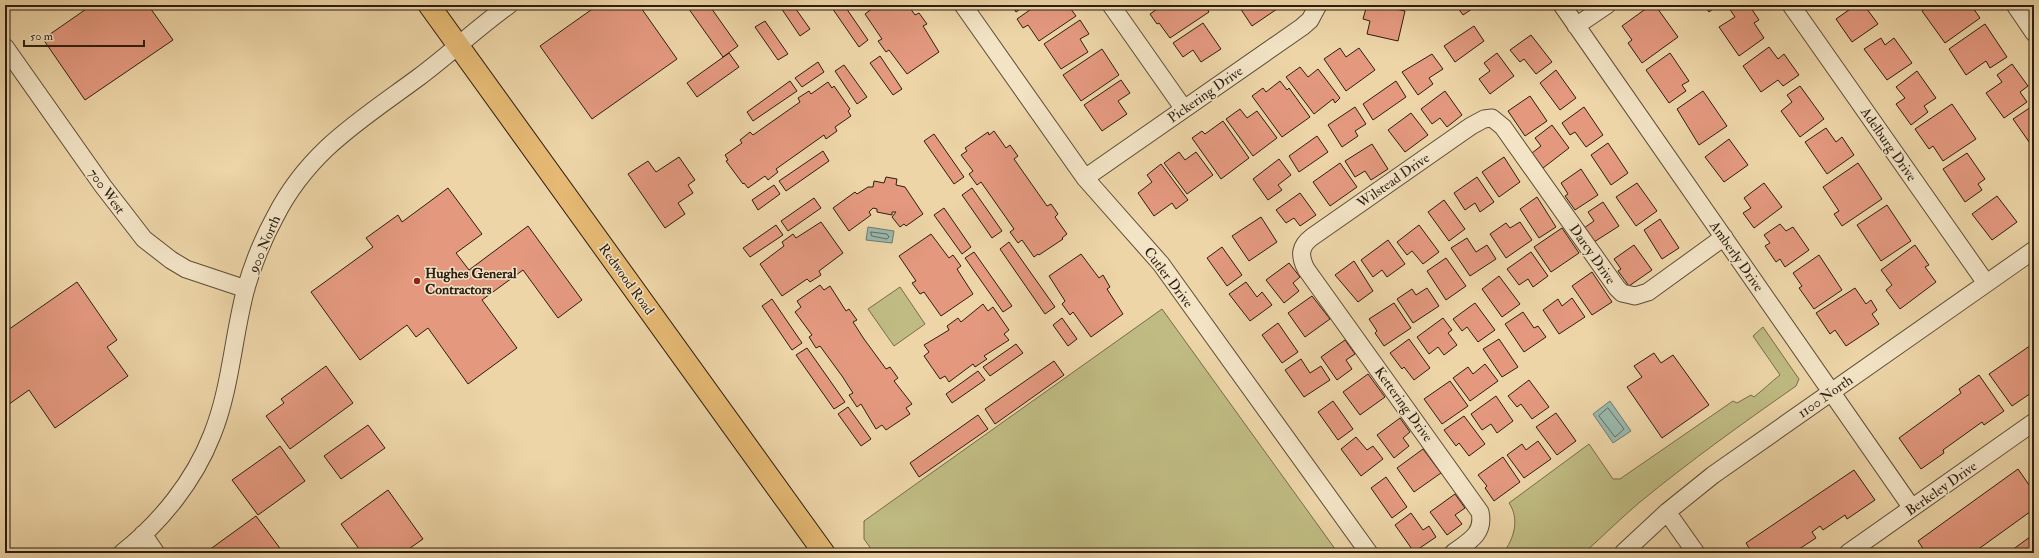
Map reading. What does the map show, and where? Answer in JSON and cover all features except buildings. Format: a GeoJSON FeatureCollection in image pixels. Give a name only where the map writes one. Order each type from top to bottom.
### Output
{"type":"FeatureCollection","features":[{"type":"Feature","properties":{"kind":"main road","name":"Redwood Road"},"geometry":{"type":"LineString","coordinates":[[429,5],[824,553]]}},
{"type":"Feature","properties":{"kind":"street","name":"900 North"},"geometry":{"type":"LineString","coordinates":[[122,553],[164,514],[195,471],[213,435],[225,393],[246,288],[264,240],[287,194],[317,157],[346,130],[420,76],[509,5]]}},
{"type":"Feature","properties":{"kind":"street","name":"Cutler Drive"},"geometry":{"type":"LineString","coordinates":[[963,5],[1085,178],[1161,264],[1369,553]]}},
{"type":"Feature","properties":{"kind":"street"},"geometry":{"type":"LineString","coordinates":[[1112,5],[1184,109]]}},
{"type":"Feature","properties":{"kind":"street","name":"Pickering Drive"},"geometry":{"type":"LineString","coordinates":[[1085,178],[1302,27],[1310,20],[1318,5]]}},
{"type":"Feature","properties":{"kind":"street","name":"Amberly Drive"},"geometry":{"type":"LineString","coordinates":[[1562,5],[1912,508]]}},
{"type":"Feature","properties":{"kind":"street"},"geometry":{"type":"LineString","coordinates":[[1576,26],[1607,5]]}},
{"type":"Feature","properties":{"kind":"street","name":"Adelburg Drive"},"geometry":{"type":"LineString","coordinates":[[1791,5],[1986,283]]}},
{"type":"Feature","properties":{"kind":"street"},"geometry":{"type":"LineString","coordinates":[[2015,5],[2034,33]]}},
{"type":"Feature","properties":{"kind":"street","name":"700 West"},"geometry":{"type":"LineString","coordinates":[[5,47],[102,186],[144,239],[171,260],[186,269],[246,288]]}},
{"type":"Feature","properties":{"kind":"street","name":"Darcy Drive"},"geometry":{"type":"LineString","coordinates":[[1492,118],[1503,127],[1608,276],[1622,293],[1635,296],[1648,292],[1724,237]]}},
{"type":"Feature","properties":{"kind":"street","name":"Wilstead Drive"},"geometry":{"type":"LineString","coordinates":[[1301,251],[1303,245],[1312,237],[1464,130],[1477,122],[1492,118]]}},
{"type":"Feature","properties":{"kind":"street","name":"1100 North"},"geometry":{"type":"LineString","coordinates":[[1623,553],[1667,512],[1713,475],[2034,250]]}},
{"type":"Feature","properties":{"kind":"street","name":"Kettering Drive"},"geometry":{"type":"LineString","coordinates":[[1301,251],[1301,257],[1306,269],[1480,512],[1481,523],[1477,534],[1453,553]]}},
{"type":"Feature","properties":{"kind":"street","name":"Berkeley Drive"},"geometry":{"type":"LineString","coordinates":[[1848,553],[2034,422]]}},
{"type":"Feature","properties":{"kind":"street"},"geometry":{"type":"LineString","coordinates":[[1667,512],[1696,553]]}},
{"type":"Feature","properties":{"kind":"street"},"geometry":{"type":"LineString","coordinates":[[144,534],[156,553]]}},
{"type":"Feature","properties":{"kind":"shaded area"},"geometry":{"type":"Polygon","coordinates":[[[900,287],[925,324],[894,346],[868,309],[900,287]]]}},
{"type":"Feature","properties":{"kind":"shaded area"},"geometry":{"type":"Polygon","coordinates":[[[1162,309],[1338,553],[874,553],[864,539],[864,521],[1162,309]]]}},
{"type":"Feature","properties":{"kind":"shaded area"},"geometry":{"type":"Polygon","coordinates":[[[1763,327],[1799,379],[1796,386],[1717,442],[1678,472],[1633,508],[1584,553],[1503,553],[1513,535],[1515,522],[1509,503],[1589,444],[1613,479],[1620,479],[1733,401],[1737,403],[1751,395],[1754,397],[1780,375],[1753,336],[1763,327]]]}},
{"type":"Feature","properties":{"kind":"water"},"geometry":{"type":"Polygon","coordinates":[[[868,227],[894,231],[892,243],[866,240],[868,227]]]}},
{"type":"Feature","properties":{"kind":"water"},"geometry":{"type":"Polygon","coordinates":[[[1610,401],[1631,431],[1613,443],[1593,414],[1610,401]]]}},
{"type":"Feature","properties":{"kind":"place","name":"Hughes General Contractors"},"geometry":{"type":"Point","coordinates":[417,281]}}]}
